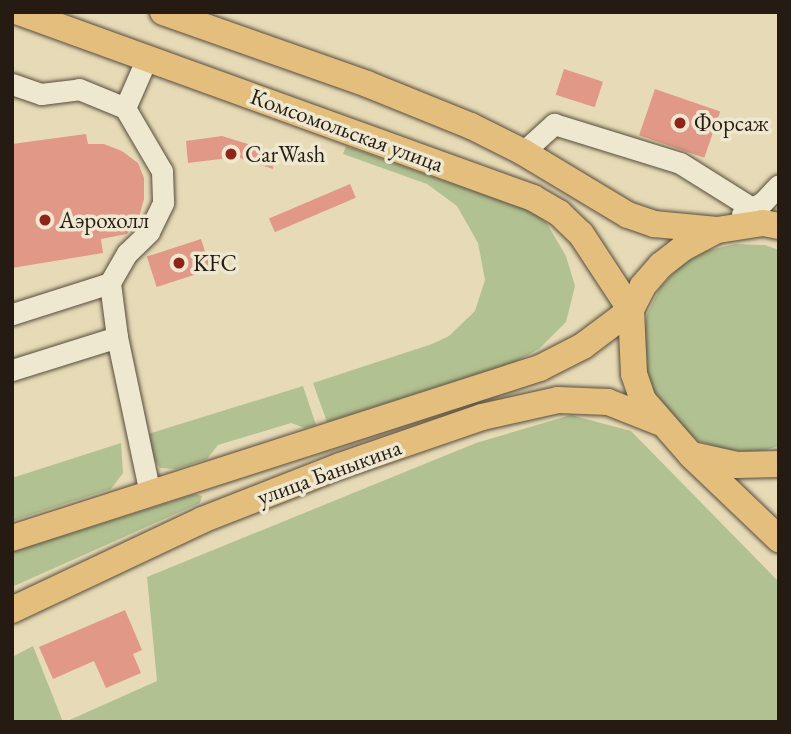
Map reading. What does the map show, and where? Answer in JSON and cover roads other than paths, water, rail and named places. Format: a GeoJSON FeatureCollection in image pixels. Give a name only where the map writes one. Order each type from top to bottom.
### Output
{"type":"FeatureCollection","features":[{"type":"Feature","properties":{"kind":"main road","name":"Комсомольская улица"},"geometry":{"type":"LineString","coordinates":[[19,12],[533,198],[559,213],[595,253],[631,310]]}},
{"type":"Feature","properties":{"kind":"main road","name":"Комсомольская улица"},"geometry":{"type":"LineString","coordinates":[[163,12],[368,84],[499,139],[628,215],[654,224],[717,230]]}},
{"type":"Feature","properties":{"kind":"main road"},"geometry":{"type":"LineString","coordinates":[[484,180],[496,164],[499,139]]}},
{"type":"Feature","properties":{"kind":"main road"},"geometry":{"type":"LineString","coordinates":[[779,226],[763,223],[717,230],[683,248],[661,265],[643,286],[631,310],[634,374],[643,400],[659,422],[691,455],[779,539]]}},
{"type":"Feature","properties":{"kind":"main road","name":"улица Баныкина"},"geometry":{"type":"LineString","coordinates":[[12,538],[540,368],[583,346],[631,310]]}},
{"type":"Feature","properties":{"kind":"main road","name":"улица Баныкина"},"geometry":{"type":"LineString","coordinates":[[12,610],[202,520],[340,466],[482,417],[558,400],[608,402],[659,422]]}},
{"type":"Feature","properties":{"kind":"main road"},"geometry":{"type":"LineString","coordinates":[[691,455],[737,465],[779,464]]}},
{"type":"Feature","properties":{"kind":"main road"},"geometry":{"type":"LineString","coordinates":[[187,480],[202,485],[211,493],[210,505],[202,520]]}},
{"type":"Feature","properties":{"kind":"street"},"geometry":{"type":"LineString","coordinates":[[125,108],[147,58]]}},
{"type":"Feature","properties":{"kind":"street"},"geometry":{"type":"LineString","coordinates":[[12,84],[41,94],[79,89],[125,108],[162,171],[163,203],[149,232],[127,253],[110,283],[117,337],[150,493]]}},
{"type":"Feature","properties":{"kind":"street"},"geometry":{"type":"LineString","coordinates":[[523,152],[554,124],[680,163],[752,208]]}},
{"type":"Feature","properties":{"kind":"street"},"geometry":{"type":"LineString","coordinates":[[717,230],[752,208],[779,185]]}},
{"type":"Feature","properties":{"kind":"street"},"geometry":{"type":"LineString","coordinates":[[12,314],[110,283]]}},
{"type":"Feature","properties":{"kind":"street"},"geometry":{"type":"LineString","coordinates":[[12,370],[117,337]]}},
{"type":"Feature","properties":{"kind":"place","name":"Форсаж"},"geometry":{"type":"Point","coordinates":[680,123]}},
{"type":"Feature","properties":{"kind":"place","name":"CarWash"},"geometry":{"type":"Point","coordinates":[231,154]}},
{"type":"Feature","properties":{"kind":"place","name":"Аэрохолл"},"geometry":{"type":"Point","coordinates":[45,220]}},
{"type":"Feature","properties":{"kind":"place","name":"KFC"},"geometry":{"type":"Point","coordinates":[179,263]}}]}
